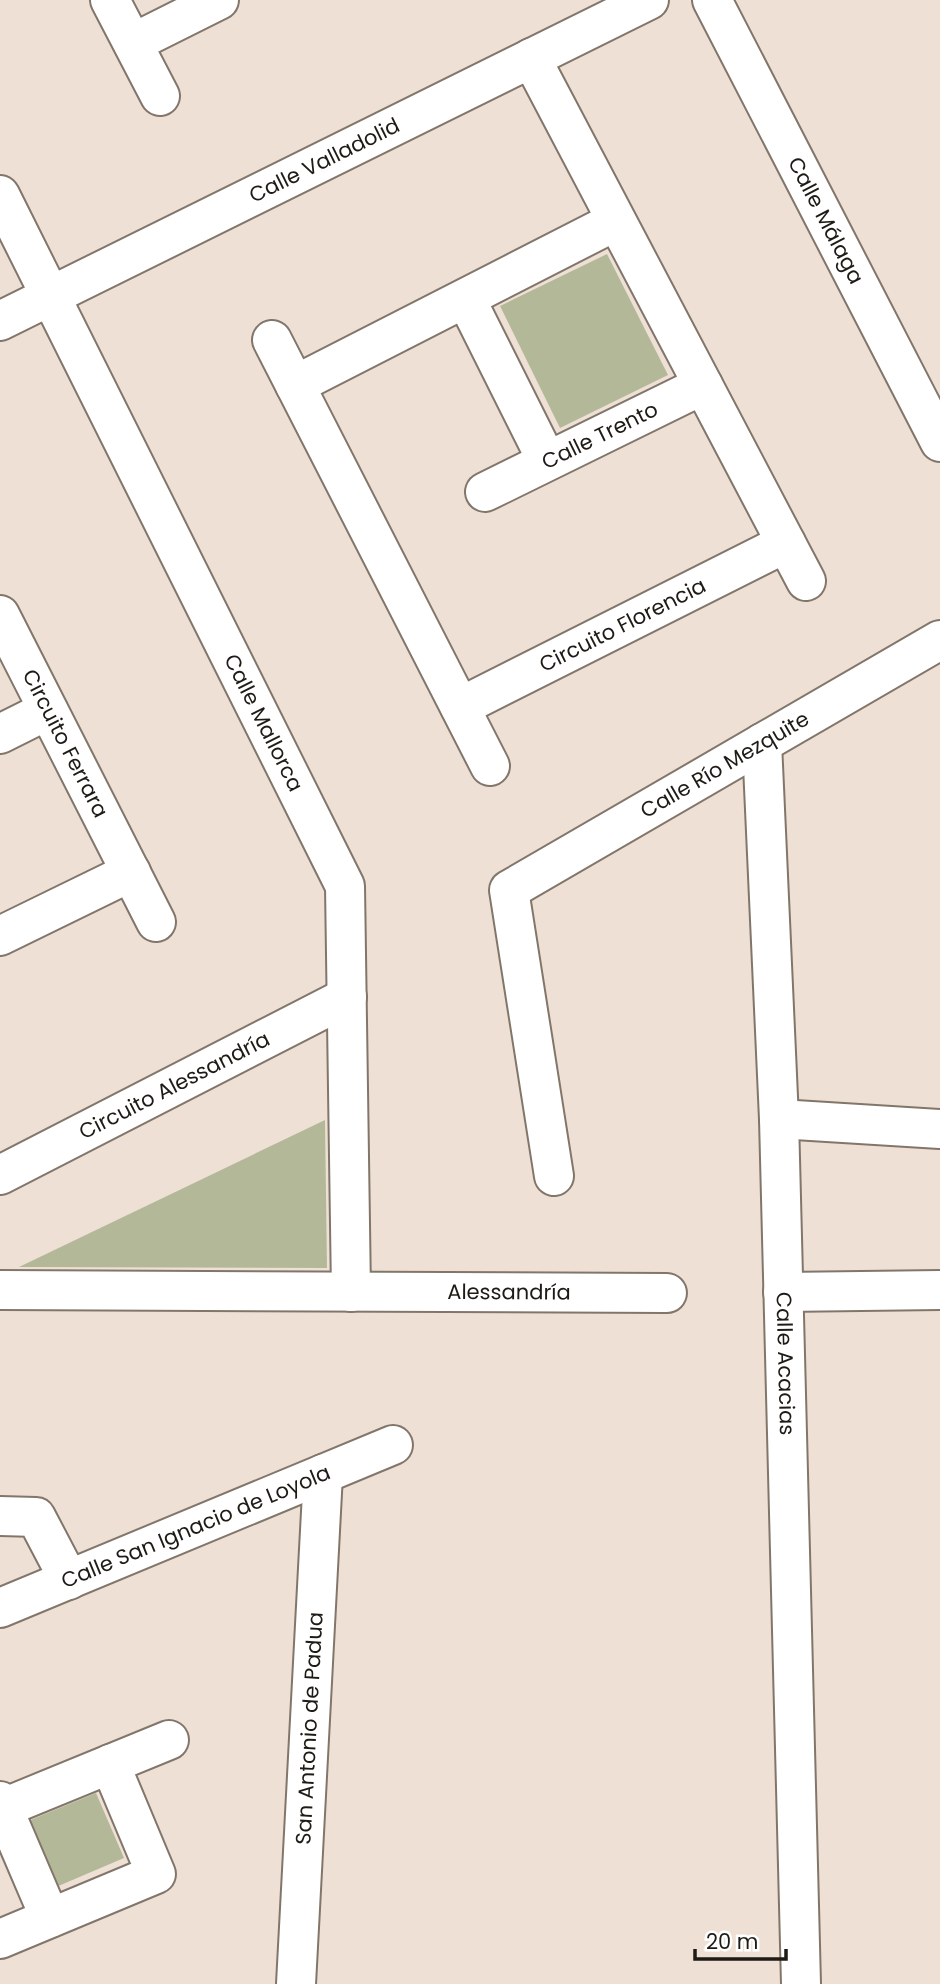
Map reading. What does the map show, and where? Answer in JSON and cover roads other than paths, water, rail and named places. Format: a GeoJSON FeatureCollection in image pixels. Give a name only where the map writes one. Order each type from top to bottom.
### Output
{"type":"FeatureCollection","features":[{"type":"Feature","properties":{"kind":"street"},"geometry":{"type":"LineString","coordinates":[[110,0],[160,96]]}},
{"type":"Feature","properties":{"kind":"street"},"geometry":{"type":"LineString","coordinates":[[133,43],[219,0]]}},
{"type":"Feature","properties":{"kind":"street","name":"Calle Valladolid"},"geometry":{"type":"LineString","coordinates":[[0,321],[649,0]]}},
{"type":"Feature","properties":{"kind":"street","name":"Calle Málaga"},"geometry":{"type":"LineString","coordinates":[[712,0],[940,442]]}},
{"type":"Feature","properties":{"kind":"street"},"geometry":{"type":"LineString","coordinates":[[531,58],[806,581]]}},
{"type":"Feature","properties":{"kind":"street","name":"Calle Mallorca"},"geometry":{"type":"LineString","coordinates":[[0,195],[345,886],[351,1292]]}},
{"type":"Feature","properties":{"kind":"street"},"geometry":{"type":"LineString","coordinates":[[295,385],[617,221]]}},
{"type":"Feature","properties":{"kind":"street","name":"Calle Trento"},"geometry":{"type":"LineString","coordinates":[[466,299],[547,461],[703,385]]}},
{"type":"Feature","properties":{"kind":"street"},"geometry":{"type":"LineString","coordinates":[[272,340],[490,766]]}},
{"type":"Feature","properties":{"kind":"street"},"geometry":{"type":"LineString","coordinates":[[485,492],[547,461]]}},
{"type":"Feature","properties":{"kind":"street","name":"Circuito Florencia"},"geometry":{"type":"LineString","coordinates":[[460,707],[786,543]]}},
{"type":"Feature","properties":{"kind":"street","name":"Circuito Ferrara"},"geometry":{"type":"LineString","coordinates":[[0,615],[156,922]]}},
{"type":"Feature","properties":{"kind":"street","name":"Calle Río Mezquite"},"geometry":{"type":"LineString","coordinates":[[554,1175],[509,890],[940,640]]}},
{"type":"Feature","properties":{"kind":"street"},"geometry":{"type":"LineString","coordinates":[[0,734],[48,710]]}},
{"type":"Feature","properties":{"kind":"street","name":"Calle Acacias"},"geometry":{"type":"LineString","coordinates":[[762,743],[779,1119],[801,1984]]}},
{"type":"Feature","properties":{"kind":"street"},"geometry":{"type":"LineString","coordinates":[[0,936],[131,872]]}},
{"type":"Feature","properties":{"kind":"street","name":"Circuito Alessandría"},"geometry":{"type":"LineString","coordinates":[[0,1175],[347,997]]}},
{"type":"Feature","properties":{"kind":"street"},"geometry":{"type":"LineString","coordinates":[[779,1119],[940,1129]]}},
{"type":"Feature","properties":{"kind":"street"},"geometry":{"type":"LineString","coordinates":[[0,1290],[351,1292]]}},
{"type":"Feature","properties":{"kind":"street"},"geometry":{"type":"LineString","coordinates":[[783,1292],[940,1290]]}},
{"type":"Feature","properties":{"kind":"street","name":"Alessandría"},"geometry":{"type":"LineString","coordinates":[[351,1292],[667,1293]]}},
{"type":"Feature","properties":{"kind":"street","name":"Calle San Ignacio de Loyola"},"geometry":{"type":"LineString","coordinates":[[0,1608],[393,1445]]}},
{"type":"Feature","properties":{"kind":"street","name":"San Antonio de Padua"},"geometry":{"type":"LineString","coordinates":[[296,1984],[323,1474]]}},
{"type":"Feature","properties":{"kind":"street"},"geometry":{"type":"LineString","coordinates":[[0,1516],[36,1517],[69,1580]]}},
{"type":"Feature","properties":{"kind":"street"},"geometry":{"type":"LineString","coordinates":[[50,1918],[2,1805],[169,1740]]}},
{"type":"Feature","properties":{"kind":"street"},"geometry":{"type":"LineString","coordinates":[[0,1939],[156,1874],[110,1764]]}}]}
